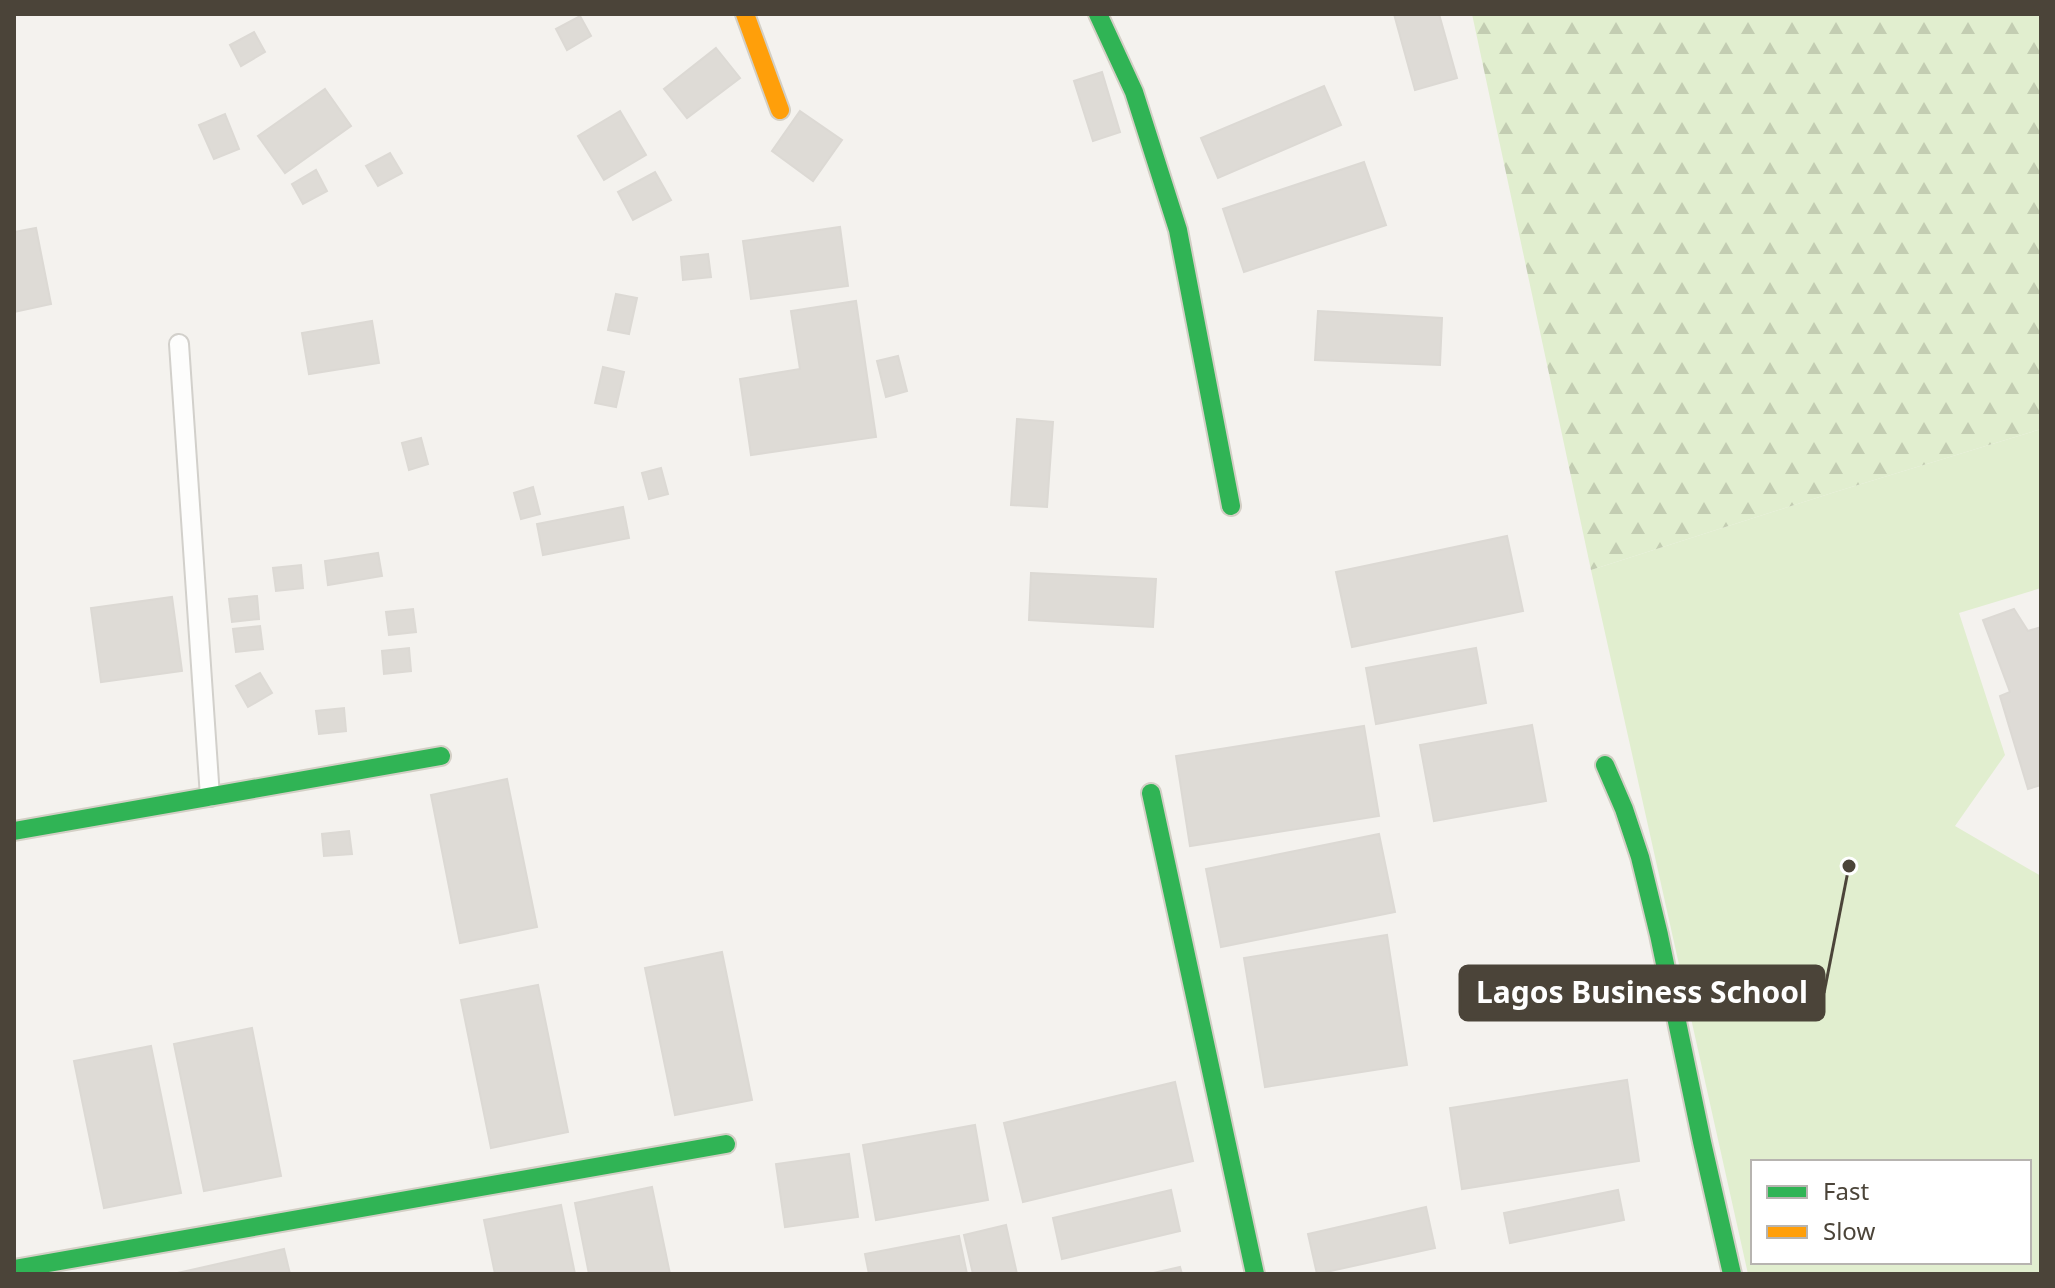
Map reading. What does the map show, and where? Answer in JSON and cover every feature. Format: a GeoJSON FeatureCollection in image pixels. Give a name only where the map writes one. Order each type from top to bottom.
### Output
{"type":"FeatureCollection","features":[{"type":"Feature","properties":{"kind":"street"},"geometry":{"type":"LineString","coordinates":[[745,14],[780,110]]}},
{"type":"Feature","properties":{"kind":"street"},"geometry":{"type":"LineString","coordinates":[[1098,14],[1134,92],[1178,230],[1231,506]]}},
{"type":"Feature","properties":{"kind":"street"},"geometry":{"type":"LineString","coordinates":[[14,831],[441,756]]}},
{"type":"Feature","properties":{"kind":"street"},"geometry":{"type":"LineString","coordinates":[[1605,765],[1640,857],[1732,1274]]}},
{"type":"Feature","properties":{"kind":"street"},"geometry":{"type":"LineString","coordinates":[[1151,793],[1255,1274]]}},
{"type":"Feature","properties":{"kind":"street"},"geometry":{"type":"LineString","coordinates":[[14,1269],[726,1144]]}},
{"type":"Feature","properties":{"kind":"lane"},"geometry":{"type":"LineString","coordinates":[[179,344],[210,797]]}},
{"type":"Feature","properties":{"kind":"green space"},"geometry":{"type":"Polygon","coordinates":[[[1472,14],[2041,14],[2041,429],[1591,570],[1472,14]]]}},
{"type":"Feature","properties":{"kind":"green space"},"geometry":{"type":"Polygon","coordinates":[[[2041,429],[2041,588],[1959,613],[2005,755],[1955,826],[2041,876],[2041,1274],[1748,1274],[1591,570],[2041,429]]]}},
{"type":"Feature","properties":{"kind":"building"},"geometry":{"type":"Polygon","coordinates":[[[1394,14],[1439,14],[1457,78],[1415,90],[1394,14]]]}},
{"type":"Feature","properties":{"kind":"building"},"geometry":{"type":"Polygon","coordinates":[[[580,16],[591,36],[567,50],[556,29],[580,16]]]}},
{"type":"Feature","properties":{"kind":"building"},"geometry":{"type":"Polygon","coordinates":[[[254,32],[265,52],[241,66],[230,45],[254,32]]]}},
{"type":"Feature","properties":{"kind":"building"},"geometry":{"type":"Polygon","coordinates":[[[716,48],[740,78],[687,118],[664,89],[716,48]]]}},
{"type":"Feature","properties":{"kind":"building"},"geometry":{"type":"Polygon","coordinates":[[[1102,72],[1120,132],[1093,141],[1074,81],[1102,72]]]}},
{"type":"Feature","properties":{"kind":"building"},"geometry":{"type":"Polygon","coordinates":[[[1324,86],[1341,125],[1218,178],[1201,138],[1324,86]]]}},
{"type":"Feature","properties":{"kind":"building"},"geometry":{"type":"Polygon","coordinates":[[[325,89],[351,126],[285,173],[258,136],[325,89]]]}},
{"type":"Feature","properties":{"kind":"building"},"geometry":{"type":"Polygon","coordinates":[[[620,111],[646,155],[604,180],[578,136],[620,111]]]}},
{"type":"Feature","properties":{"kind":"building"},"geometry":{"type":"Polygon","coordinates":[[[800,111],[842,140],[813,181],[772,151],[800,111]]]}},
{"type":"Feature","properties":{"kind":"building"},"geometry":{"type":"Polygon","coordinates":[[[225,114],[239,149],[214,159],[199,125],[225,114]]]}},
{"type":"Feature","properties":{"kind":"building"},"geometry":{"type":"Polygon","coordinates":[[[390,153],[402,173],[378,186],[366,166],[390,153]]]}},
{"type":"Feature","properties":{"kind":"building"},"geometry":{"type":"Polygon","coordinates":[[[1364,162],[1386,225],[1244,272],[1223,209],[1364,162]]]}},
{"type":"Feature","properties":{"kind":"building"},"geometry":{"type":"Polygon","coordinates":[[[316,170],[327,191],[303,204],[292,184],[316,170]]]}},
{"type":"Feature","properties":{"kind":"building"},"geometry":{"type":"Polygon","coordinates":[[[655,172],[671,200],[633,220],[618,192],[655,172]]]}},
{"type":"Feature","properties":{"kind":"building"},"geometry":{"type":"Polygon","coordinates":[[[840,227],[848,286],[751,299],[743,241],[840,227]]]}},
{"type":"Feature","properties":{"kind":"building"},"geometry":{"type":"Polygon","coordinates":[[[36,228],[51,304],[14,312],[14,232],[36,228]]]}},
{"type":"Feature","properties":{"kind":"building"},"geometry":{"type":"Polygon","coordinates":[[[708,254],[711,277],[683,280],[681,257],[708,254]]]}},
{"type":"Feature","properties":{"kind":"building"},"geometry":{"type":"Polygon","coordinates":[[[616,294],[637,298],[629,334],[608,330],[616,294]]]}},
{"type":"Feature","properties":{"kind":"building"},"geometry":{"type":"Polygon","coordinates":[[[856,301],[876,437],[751,455],[740,379],[800,369],[791,311],[856,301]]]}},
{"type":"Feature","properties":{"kind":"building"},"geometry":{"type":"Polygon","coordinates":[[[1318,311],[1442,318],[1440,365],[1315,360],[1318,311]]]}},
{"type":"Feature","properties":{"kind":"building"},"geometry":{"type":"Polygon","coordinates":[[[372,321],[379,363],[309,374],[302,333],[372,321]]]}},
{"type":"Feature","properties":{"kind":"building"},"geometry":{"type":"Polygon","coordinates":[[[898,356],[907,391],[886,397],[877,361],[898,356]]]}},
{"type":"Feature","properties":{"kind":"building"},"geometry":{"type":"Polygon","coordinates":[[[603,367],[624,372],[616,407],[595,403],[603,367]]]}},
{"type":"Feature","properties":{"kind":"building"},"geometry":{"type":"Polygon","coordinates":[[[1017,419],[1053,422],[1047,507],[1011,505],[1017,419]]]}},
{"type":"Feature","properties":{"kind":"building"},"geometry":{"type":"Polygon","coordinates":[[[421,438],[428,464],[409,470],[402,443],[421,438]]]}},
{"type":"Feature","properties":{"kind":"building"},"geometry":{"type":"Polygon","coordinates":[[[661,468],[668,494],[649,499],[642,473],[661,468]]]}},
{"type":"Feature","properties":{"kind":"building"},"geometry":{"type":"Polygon","coordinates":[[[533,487],[540,514],[521,519],[514,493],[533,487]]]}},
{"type":"Feature","properties":{"kind":"building"},"geometry":{"type":"Polygon","coordinates":[[[623,507],[629,538],[543,555],[537,524],[623,507]]]}},
{"type":"Feature","properties":{"kind":"building"},"geometry":{"type":"Polygon","coordinates":[[[1507,536],[1523,611],[1352,647],[1336,572],[1507,536]]]}},
{"type":"Feature","properties":{"kind":"building"},"geometry":{"type":"Polygon","coordinates":[[[378,553],[382,576],[328,585],[325,561],[378,553]]]}},
{"type":"Feature","properties":{"kind":"building"},"geometry":{"type":"Polygon","coordinates":[[[301,565],[303,588],[276,591],[273,568],[301,565]]]}},
{"type":"Feature","properties":{"kind":"building"},"geometry":{"type":"Polygon","coordinates":[[[1031,573],[1156,579],[1153,627],[1029,620],[1031,573]]]}},
{"type":"Feature","properties":{"kind":"building"},"geometry":{"type":"Polygon","coordinates":[[[257,596],[259,619],[232,622],[229,599],[257,596]]]}},
{"type":"Feature","properties":{"kind":"building"},"geometry":{"type":"Polygon","coordinates":[[[172,597],[182,671],[101,682],[91,608],[172,597]]]}},
{"type":"Feature","properties":{"kind":"building"},"geometry":{"type":"Polygon","coordinates":[[[413,609],[416,632],[389,635],[386,612],[413,609]]]}},
{"type":"Feature","properties":{"kind":"building"},"geometry":{"type":"Polygon","coordinates":[[[2014,609],[2028,631],[2041,627],[2041,785],[2028,789],[2000,696],[2010,692],[1983,620],[2014,609]]]}},
{"type":"Feature","properties":{"kind":"building"},"geometry":{"type":"Polygon","coordinates":[[[260,626],[263,649],[236,652],[233,629],[260,626]]]}},
{"type":"Feature","properties":{"kind":"building"},"geometry":{"type":"Polygon","coordinates":[[[409,648],[411,671],[384,674],[382,651],[409,648]]]}},
{"type":"Feature","properties":{"kind":"building"},"geometry":{"type":"Polygon","coordinates":[[[1476,648],[1486,703],[1376,724],[1366,668],[1476,648]]]}},
{"type":"Feature","properties":{"kind":"building"},"geometry":{"type":"Polygon","coordinates":[[[260,673],[272,693],[248,707],[236,686],[260,673]]]}},
{"type":"Feature","properties":{"kind":"building"},"geometry":{"type":"Polygon","coordinates":[[[344,708],[346,731],[319,734],[316,711],[344,708]]]}},
{"type":"Feature","properties":{"kind":"building"},"geometry":{"type":"Polygon","coordinates":[[[1532,725],[1546,801],[1434,821],[1420,745],[1532,725]]]}},
{"type":"Feature","properties":{"kind":"building"},"geometry":{"type":"Polygon","coordinates":[[[1364,726],[1379,816],[1190,846],[1176,756],[1364,726]]]}},
{"type":"Feature","properties":{"kind":"building"},"geometry":{"type":"Polygon","coordinates":[[[507,779],[537,927],[460,943],[431,795],[507,779]]]}},
{"type":"Feature","properties":{"kind":"building"},"geometry":{"type":"Polygon","coordinates":[[[349,831],[352,854],[324,856],[322,834],[349,831]]]}},
{"type":"Feature","properties":{"kind":"building"},"geometry":{"type":"Polygon","coordinates":[[[1379,834],[1395,912],[1221,947],[1206,869],[1379,834]]]}},
{"type":"Feature","properties":{"kind":"building"},"geometry":{"type":"Polygon","coordinates":[[[1387,935],[1407,1065],[1265,1087],[1244,958],[1387,935]]]}},
{"type":"Feature","properties":{"kind":"building"},"geometry":{"type":"Polygon","coordinates":[[[722,952],[752,1100],[675,1115],[645,968],[722,952]]]}},
{"type":"Feature","properties":{"kind":"building"},"geometry":{"type":"Polygon","coordinates":[[[538,985],[568,1132],[491,1148],[461,1000],[538,985]]]}},
{"type":"Feature","properties":{"kind":"building"},"geometry":{"type":"Polygon","coordinates":[[[252,1028],[281,1176],[204,1191],[174,1044],[252,1028]]]}},
{"type":"Feature","properties":{"kind":"building"},"geometry":{"type":"Polygon","coordinates":[[[151,1046],[181,1193],[104,1208],[74,1061],[151,1046]]]}},
{"type":"Feature","properties":{"kind":"building"},"geometry":{"type":"Polygon","coordinates":[[[1627,1080],[1639,1161],[1462,1189],[1450,1108],[1627,1080]]]}},
{"type":"Feature","properties":{"kind":"building"},"geometry":{"type":"Polygon","coordinates":[[[1175,1082],[1193,1161],[1023,1202],[1004,1123],[1175,1082]]]}},
{"type":"Feature","properties":{"kind":"building"},"geometry":{"type":"Polygon","coordinates":[[[975,1125],[988,1200],[876,1220],[863,1145],[975,1125]]]}},
{"type":"Feature","properties":{"kind":"building"},"geometry":{"type":"Polygon","coordinates":[[[849,1154],[858,1217],[785,1227],[776,1164],[849,1154]]]}},
{"type":"Feature","properties":{"kind":"building"},"geometry":{"type":"Polygon","coordinates":[[[652,1187],[670,1274],[589,1274],[575,1203],[652,1187]]]}},
{"type":"Feature","properties":{"kind":"building"},"geometry":{"type":"Polygon","coordinates":[[[1171,1190],[1180,1231],[1062,1259],[1053,1218],[1171,1190]]]}},
{"type":"Feature","properties":{"kind":"building"},"geometry":{"type":"Polygon","coordinates":[[[1618,1190],[1624,1220],[1510,1243],[1504,1213],[1618,1190]]]}},
{"type":"Feature","properties":{"kind":"building"},"geometry":{"type":"Polygon","coordinates":[[[561,1205],[575,1274],[495,1274],[484,1220],[561,1205]]]}},
{"type":"Feature","properties":{"kind":"building"},"geometry":{"type":"Polygon","coordinates":[[[1426,1207],[1435,1248],[1317,1274],[1308,1234],[1426,1207]]]}},
{"type":"Feature","properties":{"kind":"building"},"geometry":{"type":"Polygon","coordinates":[[[1006,1225],[1017,1274],[973,1274],[964,1235],[1006,1225]]]}},
{"type":"Feature","properties":{"kind":"building"},"geometry":{"type":"Polygon","coordinates":[[[959,1236],[967,1274],[869,1274],[865,1254],[959,1236]]]}},
{"type":"Feature","properties":{"kind":"building"},"geometry":{"type":"Polygon","coordinates":[[[284,1249],[290,1274],[173,1274],[284,1249]]]}},
{"type":"Feature","properties":{"kind":"building"},"geometry":{"type":"Polygon","coordinates":[[[1180,1267],[1182,1274],[1149,1274],[1180,1267]]]}},
{"type":"Feature","properties":{"kind":"traffic: fast"},"geometry":{"type":"LineString","coordinates":[[1098,14],[1134,92],[1178,230],[1231,506]]}},
{"type":"Feature","properties":{"kind":"traffic: fast"},"geometry":{"type":"LineString","coordinates":[[14,831],[441,756]]}},
{"type":"Feature","properties":{"kind":"traffic: fast"},"geometry":{"type":"LineString","coordinates":[[1605,765],[1640,857],[1732,1274]]}},
{"type":"Feature","properties":{"kind":"traffic: fast"},"geometry":{"type":"LineString","coordinates":[[1151,793],[1255,1274]]}},
{"type":"Feature","properties":{"kind":"traffic: fast"},"geometry":{"type":"LineString","coordinates":[[14,1269],[726,1144]]}},
{"type":"Feature","properties":{"kind":"traffic: slow"},"geometry":{"type":"LineString","coordinates":[[745,14],[780,110]]}},
{"type":"Feature","properties":{"kind":"place","name":"Lagos Business School"},"geometry":{"type":"Point","coordinates":[1849,866]}}]}
